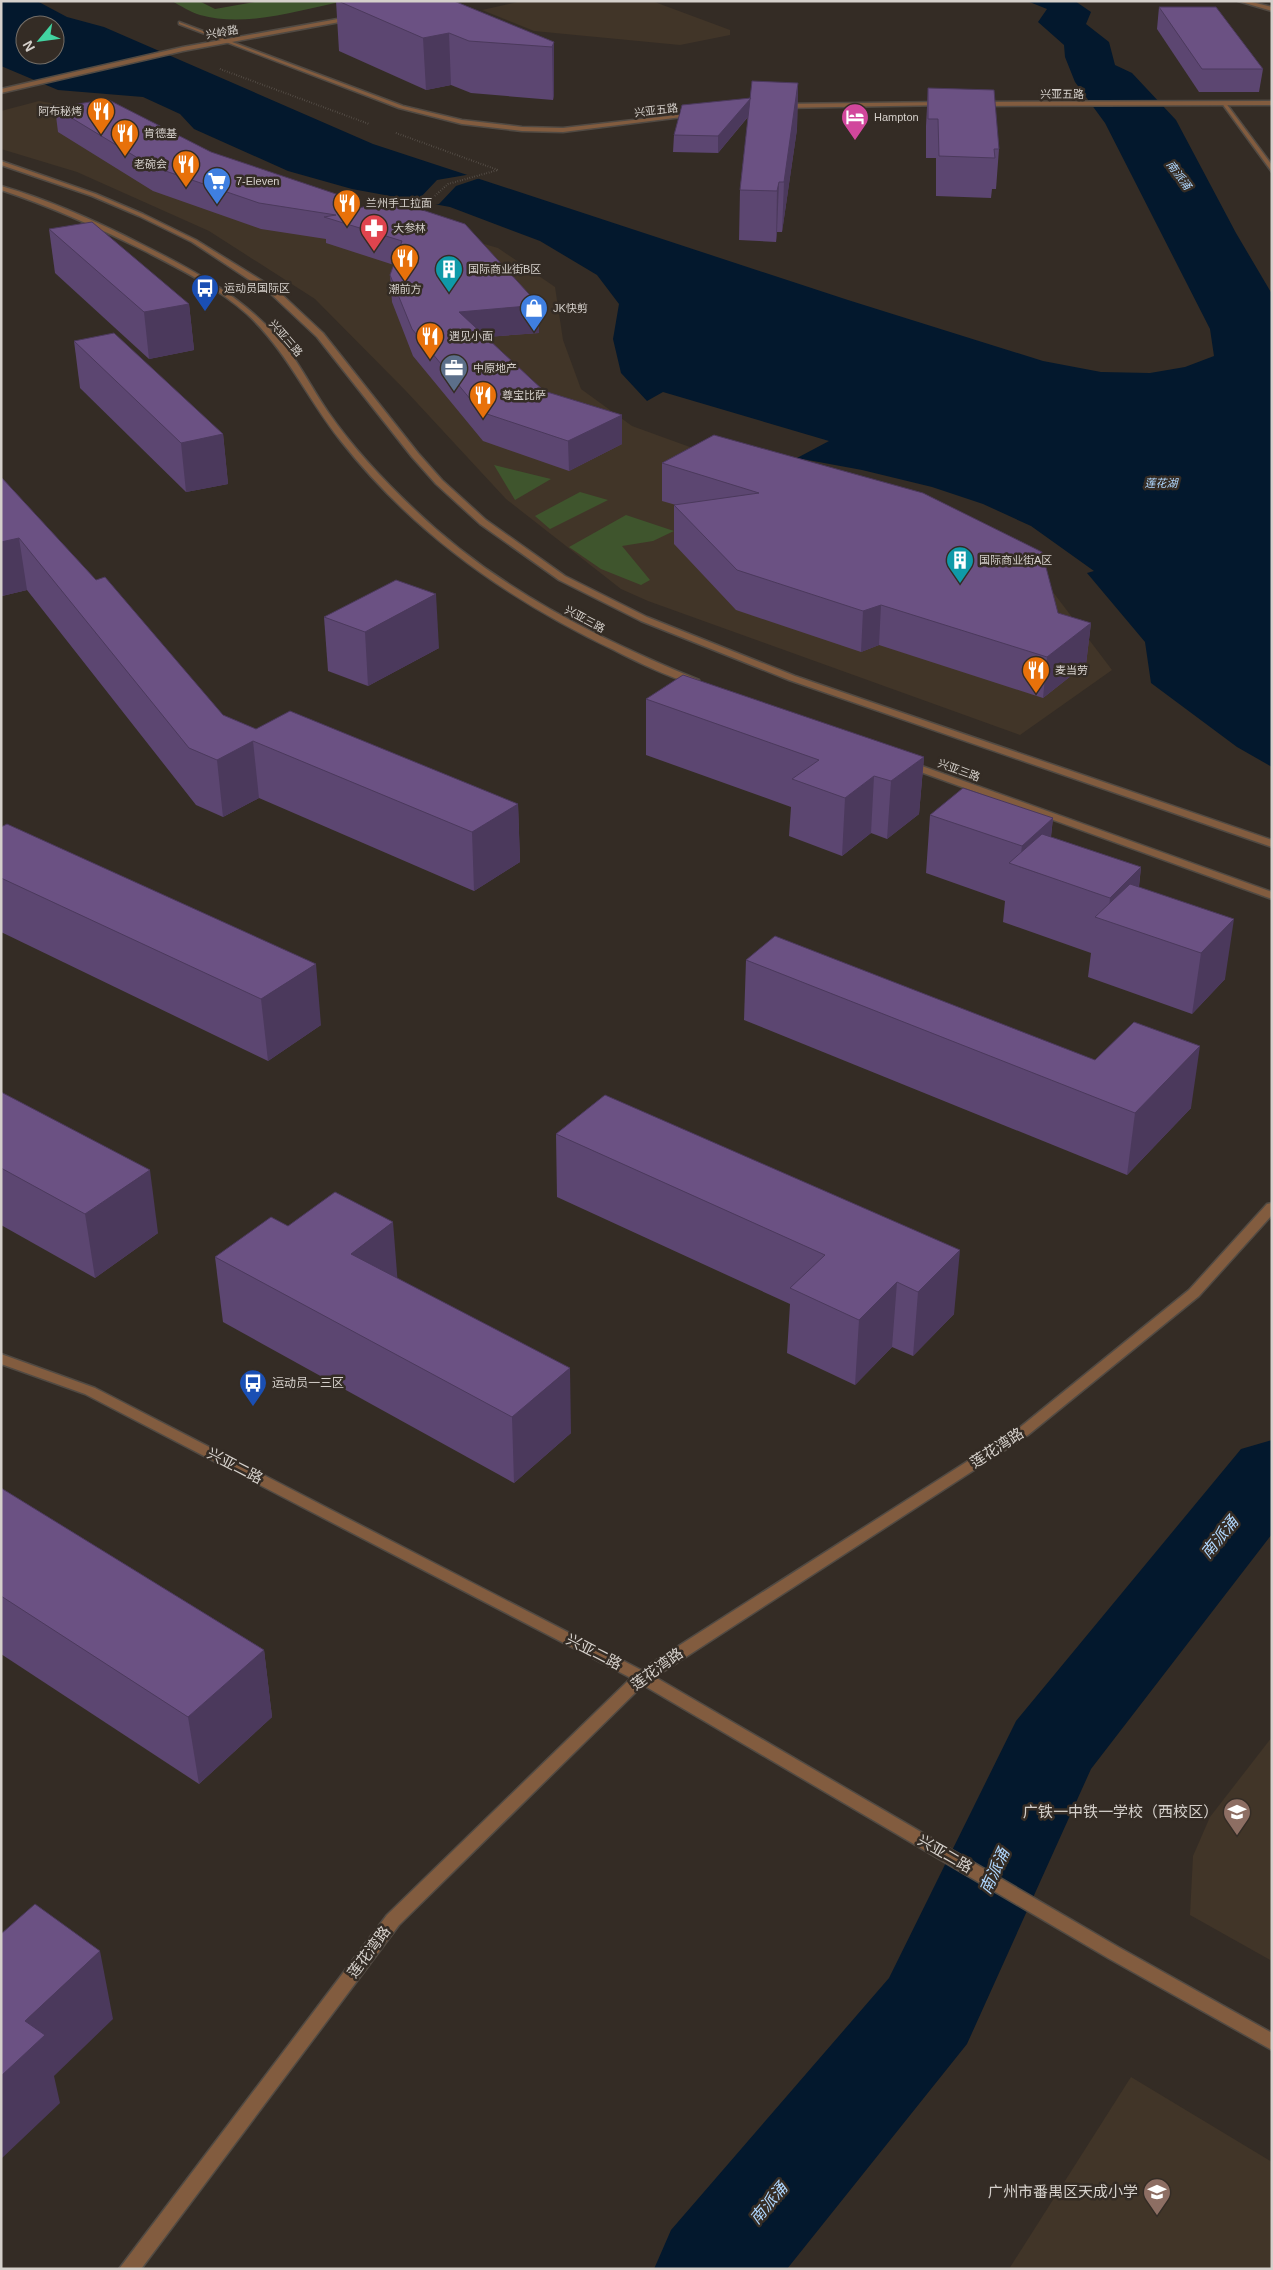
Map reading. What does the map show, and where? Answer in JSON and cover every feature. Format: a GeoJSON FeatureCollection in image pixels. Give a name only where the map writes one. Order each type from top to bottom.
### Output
{"type":"FeatureCollection","features":[{"type":"Feature","properties":{"kind":"street"},"geometry":{"type":"LineString","coordinates":[[1241,1],[1272,9]]}},
{"type":"Feature","properties":{"kind":"street","name":"兴岭路"},"geometry":{"type":"LineString","coordinates":[[1,91],[183,49],[362,17]]}},
{"type":"Feature","properties":{"kind":"street","name":"兴亚五路"},"geometry":{"type":"LineString","coordinates":[[181,23],[401,108],[484,126],[563,130],[702,114]]}},
{"type":"Feature","properties":{"kind":"street"},"geometry":{"type":"LineString","coordinates":[[1223,103],[1272,170]]}},
{"type":"Feature","properties":{"kind":"street","name":"兴亚五路"},"geometry":{"type":"LineString","coordinates":[[975,104],[1272,103]]}},
{"type":"Feature","properties":{"kind":"street"},"geometry":{"type":"LineString","coordinates":[[774,107],[956,104]]}},
{"type":"Feature","properties":{"kind":"street","name":"兴亚三路"},"geometry":{"type":"LineString","coordinates":[[1,163],[94,195],[176,232],[217,255],[274,292],[320,335],[415,455],[439,482],[483,522],[562,578],[644,619],[792,678],[1272,844]]}},
{"type":"Feature","properties":{"kind":"street","name":"兴亚三路"},"geometry":{"type":"LineString","coordinates":[[1,188],[74,215],[197,275],[250,313],[294,364],[324,412],[384,486],[426,526],[469,560],[523,597],[563,621],[638,660],[702,685]]}},
{"type":"Feature","properties":{"kind":"street","name":"兴亚三路"},"geometry":{"type":"LineString","coordinates":[[897,760],[1272,896]]}},
{"type":"Feature","properties":{"kind":"street","name":"莲花湾路"},"geometry":{"type":"LineString","coordinates":[[129,2269],[393,1920],[642,1677],[1023,1432],[1194,1292],[1272,1207]]}},
{"type":"Feature","properties":{"kind":"street","name":"兴亚二路"},"geometry":{"type":"LineString","coordinates":[[1,1359],[90,1391],[642,1677],[1272,2042]]}},
{"type":"Feature","properties":{"kind":"path"},"geometry":{"type":"LineString","coordinates":[[219,69],[377,126]]}},
{"type":"Feature","properties":{"kind":"path"},"geometry":{"type":"LineString","coordinates":[[395,133],[498,170],[448,184],[429,201],[400,208]]}},
{"type":"Feature","properties":{"kind":"shaded area"},"geometry":{"type":"Polygon","coordinates":[[[522,1],[652,1],[730,30],[730,35],[680,45],[534,31],[482,10],[522,1]]]}},
{"type":"Feature","properties":{"kind":"shaded area"},"geometry":{"type":"Polygon","coordinates":[[[39,101],[87,109],[343,203],[498,248],[555,287],[563,340],[581,389],[632,426],[734,463],[1028,559],[1112,670],[1020,735],[648,601],[621,589],[506,499],[406,391],[315,299],[209,231],[77,172],[1,149],[1,111],[39,101]]]}},
{"type":"Feature","properties":{"kind":"shaded area","name":"广铁一中铁一学校（西校区）"},"geometry":{"type":"Polygon","coordinates":[[[1272,1737],[1272,1961],[1190,1915],[1193,1856],[1210,1817],[1272,1737]]]}},
{"type":"Feature","properties":{"kind":"shaded area","name":"广州市番禺区天成小学"},"geometry":{"type":"Polygon","coordinates":[[[1131,2077],[1272,2162],[1272,2269],[1009,2269],[1131,2077]]]}},
{"type":"Feature","properties":{"kind":"green space"},"geometry":{"type":"Polygon","coordinates":[[[172,1],[199,1],[215,9],[260,1],[345,1],[291,13],[236,20],[200,15],[172,1]]]}},
{"type":"Feature","properties":{"kind":"green space"},"geometry":{"type":"Polygon","coordinates":[[[494,465],[551,479],[515,500],[494,465]]]}},
{"type":"Feature","properties":{"kind":"green space"},"geometry":{"type":"Polygon","coordinates":[[[580,492],[608,500],[550,529],[535,516],[580,492]]]}},
{"type":"Feature","properties":{"kind":"green space"},"geometry":{"type":"Polygon","coordinates":[[[626,515],[674,531],[653,541],[622,546],[650,580],[641,585],[601,569],[569,547],[626,515]]]}},
{"type":"Feature","properties":{"kind":"water","name":"莲花湖"},"geometry":{"type":"Polygon","coordinates":[[[1,1],[37,1],[63,15],[15,15],[15,65],[65,65],[65,16],[104,27],[373,144],[848,300],[1043,361],[1101,372],[1150,373],[1185,367],[1214,356],[1210,329],[1105,123],[1075,82],[1065,57],[1064,45],[1038,22],[1047,9],[1027,1],[1075,1],[1091,12],[1086,24],[1109,42],[1115,65],[1132,73],[1176,120],[1236,233],[1272,294],[1272,767],[1237,747],[1151,683],[1145,642],[1087,573],[1094,571],[1031,526],[983,504],[932,487],[862,470],[797,458],[829,441],[663,392],[647,401],[621,373],[613,339],[619,304],[597,275],[540,241],[450,207],[352,189],[288,171],[194,129],[180,114],[143,97],[58,90],[1,66],[1,1]]]}},
{"type":"Feature","properties":{"kind":"pier"},"geometry":{"type":"Polygon","coordinates":[[[472,174],[483,177],[456,186],[439,204],[431,206],[409,202],[420,198],[437,180],[472,174]]]}},
{"type":"Feature","properties":{"kind":"building"},"geometry":{"type":"Polygon","coordinates":[[[338,1],[454,1],[554,42],[552,47],[469,41],[449,33],[423,38],[338,1]]]}},
{"type":"Feature","properties":{"kind":"building"},"geometry":{"type":"Polygon","coordinates":[[[1159,7],[1216,7],[1263,69],[1202,69],[1159,7]]]}},
{"type":"Feature","properties":{"kind":"building"},"geometry":{"type":"Polygon","coordinates":[[[752,81],[798,83],[784,182],[779,182],[777,191],[740,190],[752,81]]]}},
{"type":"Feature","properties":{"kind":"building"},"geometry":{"type":"Polygon","coordinates":[[[928,88],[994,90],[999,149],[994,149],[995,158],[939,156],[938,119],[928,119],[928,88]]]}},
{"type":"Feature","properties":{"kind":"building"},"geometry":{"type":"Polygon","coordinates":[[[751,98],[718,136],[674,135],[682,105],[751,98]]]}},
{"type":"Feature","properties":{"kind":"building"},"geometry":{"type":"Polygon","coordinates":[[[107,99],[211,152],[354,200],[351,210],[392,200],[465,224],[539,305],[459,312],[544,391],[622,415],[568,441],[481,412],[412,329],[390,275],[402,241],[324,217],[336,215],[259,203],[151,166],[55,108],[107,99]]]}},
{"type":"Feature","properties":{"kind":"building"},"geometry":{"type":"Polygon","coordinates":[[[92,222],[189,304],[144,312],[49,229],[92,222]]]}},
{"type":"Feature","properties":{"kind":"building"},"geometry":{"type":"Polygon","coordinates":[[[114,333],[223,434],[181,443],[74,341],[114,333]]]}},
{"type":"Feature","properties":{"kind":"building"},"geometry":{"type":"Polygon","coordinates":[[[714,435],[923,493],[1042,552],[1058,613],[1091,623],[1047,657],[881,605],[863,611],[737,570],[674,505],[759,493],[662,463],[714,435]]]}},
{"type":"Feature","properties":{"kind":"building"},"geometry":{"type":"Polygon","coordinates":[[[1,477],[96,580],[105,577],[223,715],[256,729],[290,711],[518,804],[472,832],[253,741],[217,760],[189,748],[19,538],[1,542],[1,477]]]}},
{"type":"Feature","properties":{"kind":"building"},"geometry":{"type":"Polygon","coordinates":[[[396,580],[436,594],[365,632],[324,617],[396,580]]]}},
{"type":"Feature","properties":{"kind":"building"},"geometry":{"type":"Polygon","coordinates":[[[683,675],[924,757],[891,781],[874,776],[845,798],[792,779],[819,760],[646,699],[683,675]]]}},
{"type":"Feature","properties":{"kind":"building"},"geometry":{"type":"Polygon","coordinates":[[[963,788],[1053,818],[1022,846],[930,815],[963,788]]]}},
{"type":"Feature","properties":{"kind":"building"},"geometry":{"type":"Polygon","coordinates":[[[7,824],[316,964],[261,999],[1,878],[1,827],[7,824]]]}},
{"type":"Feature","properties":{"kind":"building"},"geometry":{"type":"Polygon","coordinates":[[[1042,834],[1141,867],[1110,898],[1009,863],[1042,834]]]}},
{"type":"Feature","properties":{"kind":"building"},"geometry":{"type":"Polygon","coordinates":[[[1130,884],[1234,919],[1201,953],[1095,917],[1130,884]]]}},
{"type":"Feature","properties":{"kind":"building"},"geometry":{"type":"Polygon","coordinates":[[[775,936],[1095,1060],[1134,1022],[1200,1046],[1135,1113],[746,960],[775,936]]]}},
{"type":"Feature","properties":{"kind":"building"},"geometry":{"type":"Polygon","coordinates":[[[1,1092],[150,1170],[85,1214],[1,1168],[1,1092]]]}},
{"type":"Feature","properties":{"kind":"building"},"geometry":{"type":"Polygon","coordinates":[[[605,1095],[960,1250],[918,1292],[897,1282],[859,1320],[790,1288],[825,1255],[556,1134],[605,1095]]]}},
{"type":"Feature","properties":{"kind":"building"},"geometry":{"type":"Polygon","coordinates":[[[335,1192],[393,1222],[351,1254],[570,1368],[512,1417],[215,1257],[271,1217],[288,1226],[335,1192]]]}},
{"type":"Feature","properties":{"kind":"building"},"geometry":{"type":"Polygon","coordinates":[[[1,1488],[264,1650],[188,1717],[1,1596],[1,1488]]]}},
{"type":"Feature","properties":{"kind":"building"},"geometry":{"type":"Polygon","coordinates":[[[35,1904],[100,1951],[25,2021],[45,2035],[1,2076],[1,1934],[35,1904]]]}},
{"type":"Feature","properties":{"kind":"waterway","name":"南派涌"},"geometry":{"type":"LineString","coordinates":[[713,2269],[928,2011],[1051,1748],[1272,1471]]}},
{"type":"Feature","properties":{"kind":"place","name":"阿布秘烤"},"geometry":{"type":"Point","coordinates":[101,135]}},
{"type":"Feature","properties":{"kind":"place","name":"Hampton"},"geometry":{"type":"Point","coordinates":[855,141]}},
{"type":"Feature","properties":{"kind":"place","name":"肯德基"},"geometry":{"type":"Point","coordinates":[125,157]}},
{"type":"Feature","properties":{"kind":"place","name":"老碗会"},"geometry":{"type":"Point","coordinates":[186,188]}},
{"type":"Feature","properties":{"kind":"place","name":"7-Eleven"},"geometry":{"type":"Point","coordinates":[217,205]}},
{"type":"Feature","properties":{"kind":"place","name":"兰州手工拉面"},"geometry":{"type":"Point","coordinates":[347,227]}},
{"type":"Feature","properties":{"kind":"place","name":"大参林"},"geometry":{"type":"Point","coordinates":[374,252]}},
{"type":"Feature","properties":{"kind":"place","name":"潮前方"},"geometry":{"type":"Point","coordinates":[405,282]}},
{"type":"Feature","properties":{"kind":"place","name":"国际商业街B区"},"geometry":{"type":"Point","coordinates":[449,293]}},
{"type":"Feature","properties":{"kind":"place","name":"运动员国际区"},"geometry":{"type":"Point","coordinates":[205,312]}},
{"type":"Feature","properties":{"kind":"place","name":"JK快剪"},"geometry":{"type":"Point","coordinates":[534,332]}},
{"type":"Feature","properties":{"kind":"place","name":"遇见小面"},"geometry":{"type":"Point","coordinates":[430,360]}},
{"type":"Feature","properties":{"kind":"place","name":"中原地产"},"geometry":{"type":"Point","coordinates":[454,392]}},
{"type":"Feature","properties":{"kind":"place","name":"尊宝比萨"},"geometry":{"type":"Point","coordinates":[483,419]}},
{"type":"Feature","properties":{"kind":"place","name":"国际商业街A区"},"geometry":{"type":"Point","coordinates":[960,584]}},
{"type":"Feature","properties":{"kind":"place","name":"麦当劳"},"geometry":{"type":"Point","coordinates":[1036,694]}},
{"type":"Feature","properties":{"kind":"place","name":"运动员一三区"},"geometry":{"type":"Point","coordinates":[253,1407]}},
{"type":"Feature","properties":{"kind":"place","name":"广铁一中铁一学校（西校区）"},"geometry":{"type":"Point","coordinates":[1237,1836]}},
{"type":"Feature","properties":{"kind":"place","name":"广州市番禺区天成小学"},"geometry":{"type":"Point","coordinates":[1157,2216]}}]}
